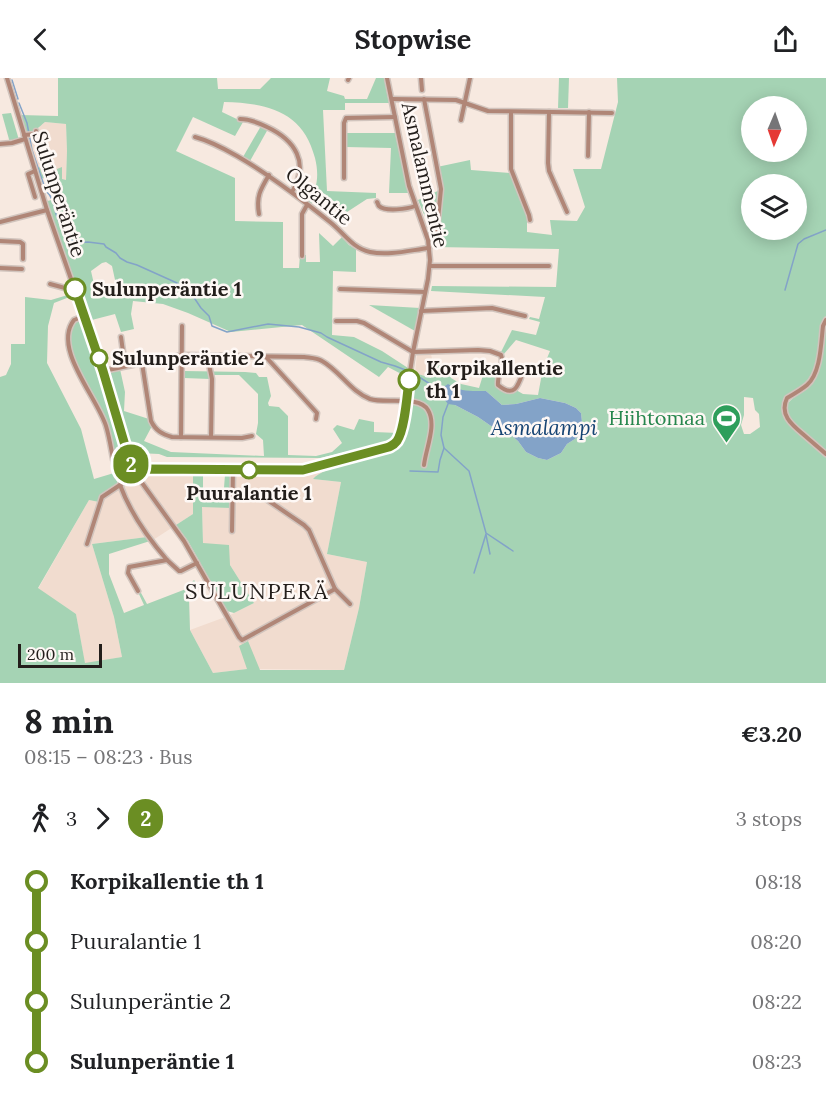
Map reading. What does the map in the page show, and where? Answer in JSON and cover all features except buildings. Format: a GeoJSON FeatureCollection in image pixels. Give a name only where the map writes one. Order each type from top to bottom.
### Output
{"type":"FeatureCollection","features":[{"type":"Feature","properties":{"kind":"street","name":"Sulunperäntie"},"geometry":{"type":"LineString","coordinates":[[7,78],[29,135],[35,171],[47,210],[103,371],[132,469],[184,541],[238,637],[242,640],[334,589]]}},
{"type":"Feature","properties":{"kind":"street","name":"Asmalammentie"},"geometry":{"type":"LineString","coordinates":[[136,474],[147,469],[303,470],[389,447],[395,443],[399,436],[406,401],[430,266],[425,230],[409,186],[387,78]]}},
{"type":"Feature","properties":{"kind":"street"},"geometry":{"type":"LineString","coordinates":[[421,78],[422,90]]}},
{"type":"Feature","properties":{"kind":"street"},"geometry":{"type":"LineString","coordinates":[[461,120],[470,78]]}},
{"type":"Feature","properties":{"kind":"street"},"geometry":{"type":"LineString","coordinates":[[392,99],[456,100],[488,111],[612,113]]}},
{"type":"Feature","properties":{"kind":"street"},"geometry":{"type":"LineString","coordinates":[[423,99],[441,189],[436,239]]}},
{"type":"Feature","properties":{"kind":"street"},"geometry":{"type":"LineString","coordinates":[[511,112],[512,169],[530,220]]}},
{"type":"Feature","properties":{"kind":"street"},"geometry":{"type":"LineString","coordinates":[[549,112],[549,171],[567,212]]}},
{"type":"Feature","properties":{"kind":"street"},"geometry":{"type":"LineString","coordinates":[[588,156],[589,112]]}},
{"type":"Feature","properties":{"kind":"street"},"geometry":{"type":"LineString","coordinates":[[344,178],[344,123],[346,118],[395,117]]}},
{"type":"Feature","properties":{"kind":"street"},"geometry":{"type":"LineString","coordinates":[[240,119],[247,119],[273,130],[293,146],[300,169],[292,192]]}},
{"type":"Feature","properties":{"kind":"street"},"geometry":{"type":"LineString","coordinates":[[0,144],[12,143],[29,135]]}},
{"type":"Feature","properties":{"kind":"street","name":"Olgantie"},"geometry":{"type":"LineString","coordinates":[[195,137],[217,144],[269,175],[337,228],[353,244],[365,250],[387,253],[429,248]]}},
{"type":"Feature","properties":{"kind":"street"},"geometry":{"type":"LineString","coordinates":[[35,171],[28,174],[35,197]]}},
{"type":"Feature","properties":{"kind":"street"},"geometry":{"type":"LineString","coordinates":[[259,214],[259,192],[269,175]]}},
{"type":"Feature","properties":{"kind":"street"},"geometry":{"type":"LineString","coordinates":[[377,202],[384,209],[406,209],[415,206]]}},
{"type":"Feature","properties":{"kind":"street"},"geometry":{"type":"LineString","coordinates":[[303,256],[302,214],[307,204]]}},
{"type":"Feature","properties":{"kind":"street"},"geometry":{"type":"LineString","coordinates":[[0,222],[47,210]]}},
{"type":"Feature","properties":{"kind":"street"},"geometry":{"type":"LineString","coordinates":[[0,241],[23,244],[23,259]]}},
{"type":"Feature","properties":{"kind":"street"},"geometry":{"type":"LineString","coordinates":[[430,266],[549,266]]}},
{"type":"Feature","properties":{"kind":"street"},"geometry":{"type":"LineString","coordinates":[[0,268],[22,269]]}},
{"type":"Feature","properties":{"kind":"street"},"geometry":{"type":"LineString","coordinates":[[50,284],[65,288],[74,285]]}},
{"type":"Feature","properties":{"kind":"street"},"geometry":{"type":"LineString","coordinates":[[340,289],[425,292]]}},
{"type":"Feature","properties":{"kind":"street"},"geometry":{"type":"LineString","coordinates":[[422,311],[492,308],[525,316]]}},
{"type":"Feature","properties":{"kind":"street"},"geometry":{"type":"LineString","coordinates":[[84,316],[74,320],[69,331],[70,355],[101,412],[117,476]]}},
{"type":"Feature","properties":{"kind":"street"},"geometry":{"type":"LineString","coordinates":[[826,320],[823,326],[817,368],[812,380],[787,398],[784,409],[792,426],[826,454]]}},
{"type":"Feature","properties":{"kind":"street"},"geometry":{"type":"LineString","coordinates":[[336,321],[364,323],[413,352],[478,350],[498,353],[502,361],[498,385],[509,391],[518,387],[524,369]]}},
{"type":"Feature","properties":{"kind":"street"},"geometry":{"type":"LineString","coordinates":[[181,437],[182,326]]}},
{"type":"Feature","properties":{"kind":"street"},"geometry":{"type":"LineString","coordinates":[[121,337],[125,366]]}},
{"type":"Feature","properties":{"kind":"street"},"geometry":{"type":"LineString","coordinates":[[103,371],[182,355],[315,358],[324,362],[363,396],[382,402],[406,401],[424,405],[431,427],[424,465]]}},
{"type":"Feature","properties":{"kind":"street"},"geometry":{"type":"LineString","coordinates":[[207,355],[212,379],[211,437]]}},
{"type":"Feature","properties":{"kind":"street"},"geometry":{"type":"LineString","coordinates":[[266,356],[317,413],[316,419]]}},
{"type":"Feature","properties":{"kind":"street"},"geometry":{"type":"LineString","coordinates":[[142,363],[151,421],[161,433],[172,437],[242,438],[252,436]]}},
{"type":"Feature","properties":{"kind":"street"},"geometry":{"type":"LineString","coordinates":[[232,531],[233,470]]}},
{"type":"Feature","properties":{"kind":"street"},"geometry":{"type":"LineString","coordinates":[[87,544],[102,497],[136,474]]}},
{"type":"Feature","properties":{"kind":"street"},"geometry":{"type":"LineString","coordinates":[[120,485],[126,502],[167,560],[179,571],[197,563]]}},
{"type":"Feature","properties":{"kind":"street"},"geometry":{"type":"LineString","coordinates":[[233,491],[254,493],[263,497],[304,525],[309,530],[334,589],[350,604]]}},
{"type":"Feature","properties":{"kind":"street"},"geometry":{"type":"LineString","coordinates":[[138,591],[128,573],[129,567],[167,560]]}},
{"type":"Feature","properties":{"kind":"shaded area"},"geometry":{"type":"Polygon","coordinates":[[[45,122],[66,124],[66,180],[40,178],[36,169],[25,133],[36,130],[45,122]]]}},
{"type":"Feature","properties":{"kind":"shaded area"},"geometry":{"type":"Polygon","coordinates":[[[417,354],[431,354],[432,378],[415,373],[417,354]]]}},
{"type":"Feature","properties":{"kind":"shaded area"},"geometry":{"type":"Polygon","coordinates":[[[329,468],[313,479],[341,482],[327,554],[367,562],[344,670],[248,669],[213,673],[190,630],[228,616],[254,603],[230,565],[203,543],[202,507],[234,507],[235,474],[299,476],[329,468]]]}},
{"type":"Feature","properties":{"kind":"shaded area"},"geometry":{"type":"Polygon","coordinates":[[[193,474],[193,514],[153,540],[147,537],[92,544],[114,617],[122,657],[85,664],[76,614],[38,589],[89,500],[99,502],[131,480],[136,481],[144,476],[193,474]]]}},
{"type":"Feature","properties":{"kind":"green space"},"geometry":{"type":"Polygon","coordinates":[[[58,78],[217,78],[218,89],[260,89],[271,78],[330,78],[327,91],[344,96],[345,99],[367,99],[376,78],[384,78],[389,103],[345,103],[345,110],[323,110],[327,191],[376,193],[376,198],[367,199],[347,212],[322,192],[311,204],[308,202],[316,187],[317,176],[315,158],[309,142],[292,120],[269,108],[224,102],[222,112],[243,122],[235,136],[193,117],[176,151],[235,178],[235,221],[283,222],[283,268],[299,268],[300,255],[306,255],[306,262],[320,262],[319,233],[333,246],[342,237],[356,249],[356,272],[333,271],[332,335],[354,337],[382,351],[408,368],[407,377],[388,367],[379,377],[302,325],[231,332],[163,304],[133,301],[131,314],[134,329],[121,332],[115,314],[88,321],[47,201],[62,198],[56,179],[40,178],[37,169],[39,167],[45,176],[57,176],[57,169],[62,167],[62,179],[66,180],[66,124],[45,122],[33,131],[25,133],[20,115],[58,116],[58,78]],[[106,262],[91,271],[96,293],[117,289],[112,266],[106,262]]]}},
{"type":"Feature","properties":{"kind":"green space"},"geometry":{"type":"Polygon","coordinates":[[[559,78],[569,78],[568,108],[558,108],[559,78]]]}},
{"type":"Feature","properties":{"kind":"green space"},"geometry":{"type":"Polygon","coordinates":[[[617,78],[826,78],[826,316],[811,375],[804,384],[783,399],[789,402],[813,383],[821,359],[826,326],[826,683],[0,683],[0,377],[6,375],[11,364],[11,344],[25,344],[25,297],[51,300],[71,294],[72,296],[54,303],[48,326],[47,363],[81,429],[94,479],[114,473],[118,484],[99,502],[89,500],[38,588],[76,614],[85,663],[122,657],[114,617],[92,544],[147,537],[150,541],[109,554],[109,574],[124,613],[144,605],[138,592],[140,591],[147,604],[186,589],[194,580],[199,587],[189,597],[190,630],[213,673],[247,669],[239,646],[248,641],[260,670],[344,670],[367,562],[327,554],[341,482],[313,479],[338,466],[392,452],[399,448],[403,442],[415,373],[431,378],[433,364],[455,366],[451,378],[461,384],[479,388],[484,372],[498,372],[498,388],[509,392],[516,390],[523,394],[538,395],[543,368],[550,351],[516,340],[503,355],[501,352],[512,330],[536,335],[540,322],[529,319],[530,317],[539,319],[545,297],[431,291],[432,286],[556,287],[559,249],[435,247],[433,236],[418,200],[442,189],[437,167],[470,160],[471,170],[510,173],[527,216],[527,232],[552,235],[550,220],[577,221],[585,207],[573,169],[601,169],[618,102],[617,78]],[[458,390],[455,405],[491,426],[506,431],[526,452],[538,458],[547,460],[561,453],[567,444],[581,435],[583,431],[581,413],[565,403],[540,398],[502,405],[486,391],[458,390]],[[744,397],[744,415],[741,425],[744,434],[750,434],[760,427],[759,414],[755,410],[753,398],[744,397]]]}},
{"type":"Feature","properties":{"kind":"green space"},"geometry":{"type":"Polygon","coordinates":[[[11,113],[19,140],[10,143],[2,114],[11,113]]]}},
{"type":"Feature","properties":{"kind":"green space"},"geometry":{"type":"Polygon","coordinates":[[[261,126],[268,129],[250,161],[243,157],[261,126]]]}},
{"type":"Feature","properties":{"kind":"green space"},"geometry":{"type":"Polygon","coordinates":[[[346,133],[395,133],[408,193],[389,193],[391,148],[346,147],[346,133]]]}},
{"type":"Feature","properties":{"kind":"green space"},"geometry":{"type":"Polygon","coordinates":[[[369,305],[420,308],[415,331],[369,305]]]}},
{"type":"Feature","properties":{"kind":"green space"},"geometry":{"type":"Polygon","coordinates":[[[80,319],[130,476],[121,482],[107,423],[73,354],[70,339],[72,327],[80,319]]]}},
{"type":"Feature","properties":{"kind":"green space"},"geometry":{"type":"Polygon","coordinates":[[[120,369],[125,392],[124,411],[149,419],[152,426],[144,441],[171,452],[264,456],[263,440],[256,434],[258,394],[239,375],[210,375],[210,379],[184,378],[184,371],[245,372],[267,377],[271,396],[269,406],[279,407],[288,416],[288,455],[316,456],[332,452],[342,443],[333,429],[337,425],[354,430],[359,419],[374,422],[374,432],[398,433],[396,439],[390,442],[320,458],[167,457],[159,454],[138,453],[138,466],[144,466],[144,468],[137,469],[134,468],[106,375],[120,369]]]}},
{"type":"Feature","properties":{"kind":"green space"},"geometry":{"type":"Polygon","coordinates":[[[193,474],[203,474],[203,500],[223,500],[225,475],[231,475],[231,508],[202,507],[203,543],[229,545],[230,565],[254,603],[234,613],[227,611],[188,541],[176,525],[193,514],[193,474]]]}},
{"type":"Feature","properties":{"kind":"water","name":"Asmalampi"},"geometry":{"type":"Polygon","coordinates":[[[448,384],[462,390],[486,391],[502,405],[540,398],[565,403],[581,413],[583,431],[581,435],[567,444],[561,453],[547,460],[538,458],[526,452],[506,431],[491,426],[455,405],[448,404],[444,399],[442,388],[448,384]]]}},
{"type":"Feature","properties":{"kind":"waterway"},"geometry":{"type":"LineString","coordinates":[[12,80],[18,99]]}},
{"type":"Feature","properties":{"kind":"waterway"},"geometry":{"type":"LineString","coordinates":[[19,103],[46,191],[52,199],[61,226],[75,243],[104,244],[127,262],[177,283],[193,296],[209,316],[212,326],[227,332],[268,324],[299,327],[321,333],[381,362],[408,371]]}},
{"type":"Feature","properties":{"kind":"waterway"},"geometry":{"type":"LineString","coordinates":[[785,290],[798,244],[826,230]]}},
{"type":"Feature","properties":{"kind":"waterway"},"geometry":{"type":"LineString","coordinates":[[416,375],[442,388]]}},
{"type":"Feature","properties":{"kind":"waterway"},"geometry":{"type":"LineString","coordinates":[[448,404],[443,417],[441,435],[444,448],[469,471],[486,533],[513,551]]}},
{"type":"Feature","properties":{"kind":"waterway"},"geometry":{"type":"LineString","coordinates":[[410,471],[438,472],[444,448]]}},
{"type":"Feature","properties":{"kind":"waterway"},"geometry":{"type":"LineString","coordinates":[[474,573],[486,534]]}},
{"type":"Feature","properties":{"kind":"waterway"},"geometry":{"type":"LineString","coordinates":[[486,535],[490,554]]}},
{"type":"Feature","properties":{"kind":"bus line","name":"2"},"geometry":{"type":"LineString","coordinates":[[75,289],[103,371],[132,469],[136,474],[147,469],[303,470],[389,447],[399,436],[409,380]]}},
{"type":"Feature","properties":{"kind":"place","name":"Sulunperäntie 1"},"geometry":{"type":"Point","coordinates":[75,289]}},
{"type":"Feature","properties":{"kind":"place","name":"Sulunperäntie 2"},"geometry":{"type":"Point","coordinates":[99,358]}},
{"type":"Feature","properties":{"kind":"place","name":"Korpikallentie th 1"},"geometry":{"type":"Point","coordinates":[409,380]}},
{"type":"Feature","properties":{"kind":"place","name":"Hiihtomaa"},"geometry":{"type":"Point","coordinates":[726,444]}},
{"type":"Feature","properties":{"kind":"place","name":"Puuralantie 1"},"geometry":{"type":"Point","coordinates":[249,470]}},
{"type":"Feature","properties":{"kind":"district","name":"SULUNPERÄ"},"geometry":{"type":"Point","coordinates":[257,591]}}]}
